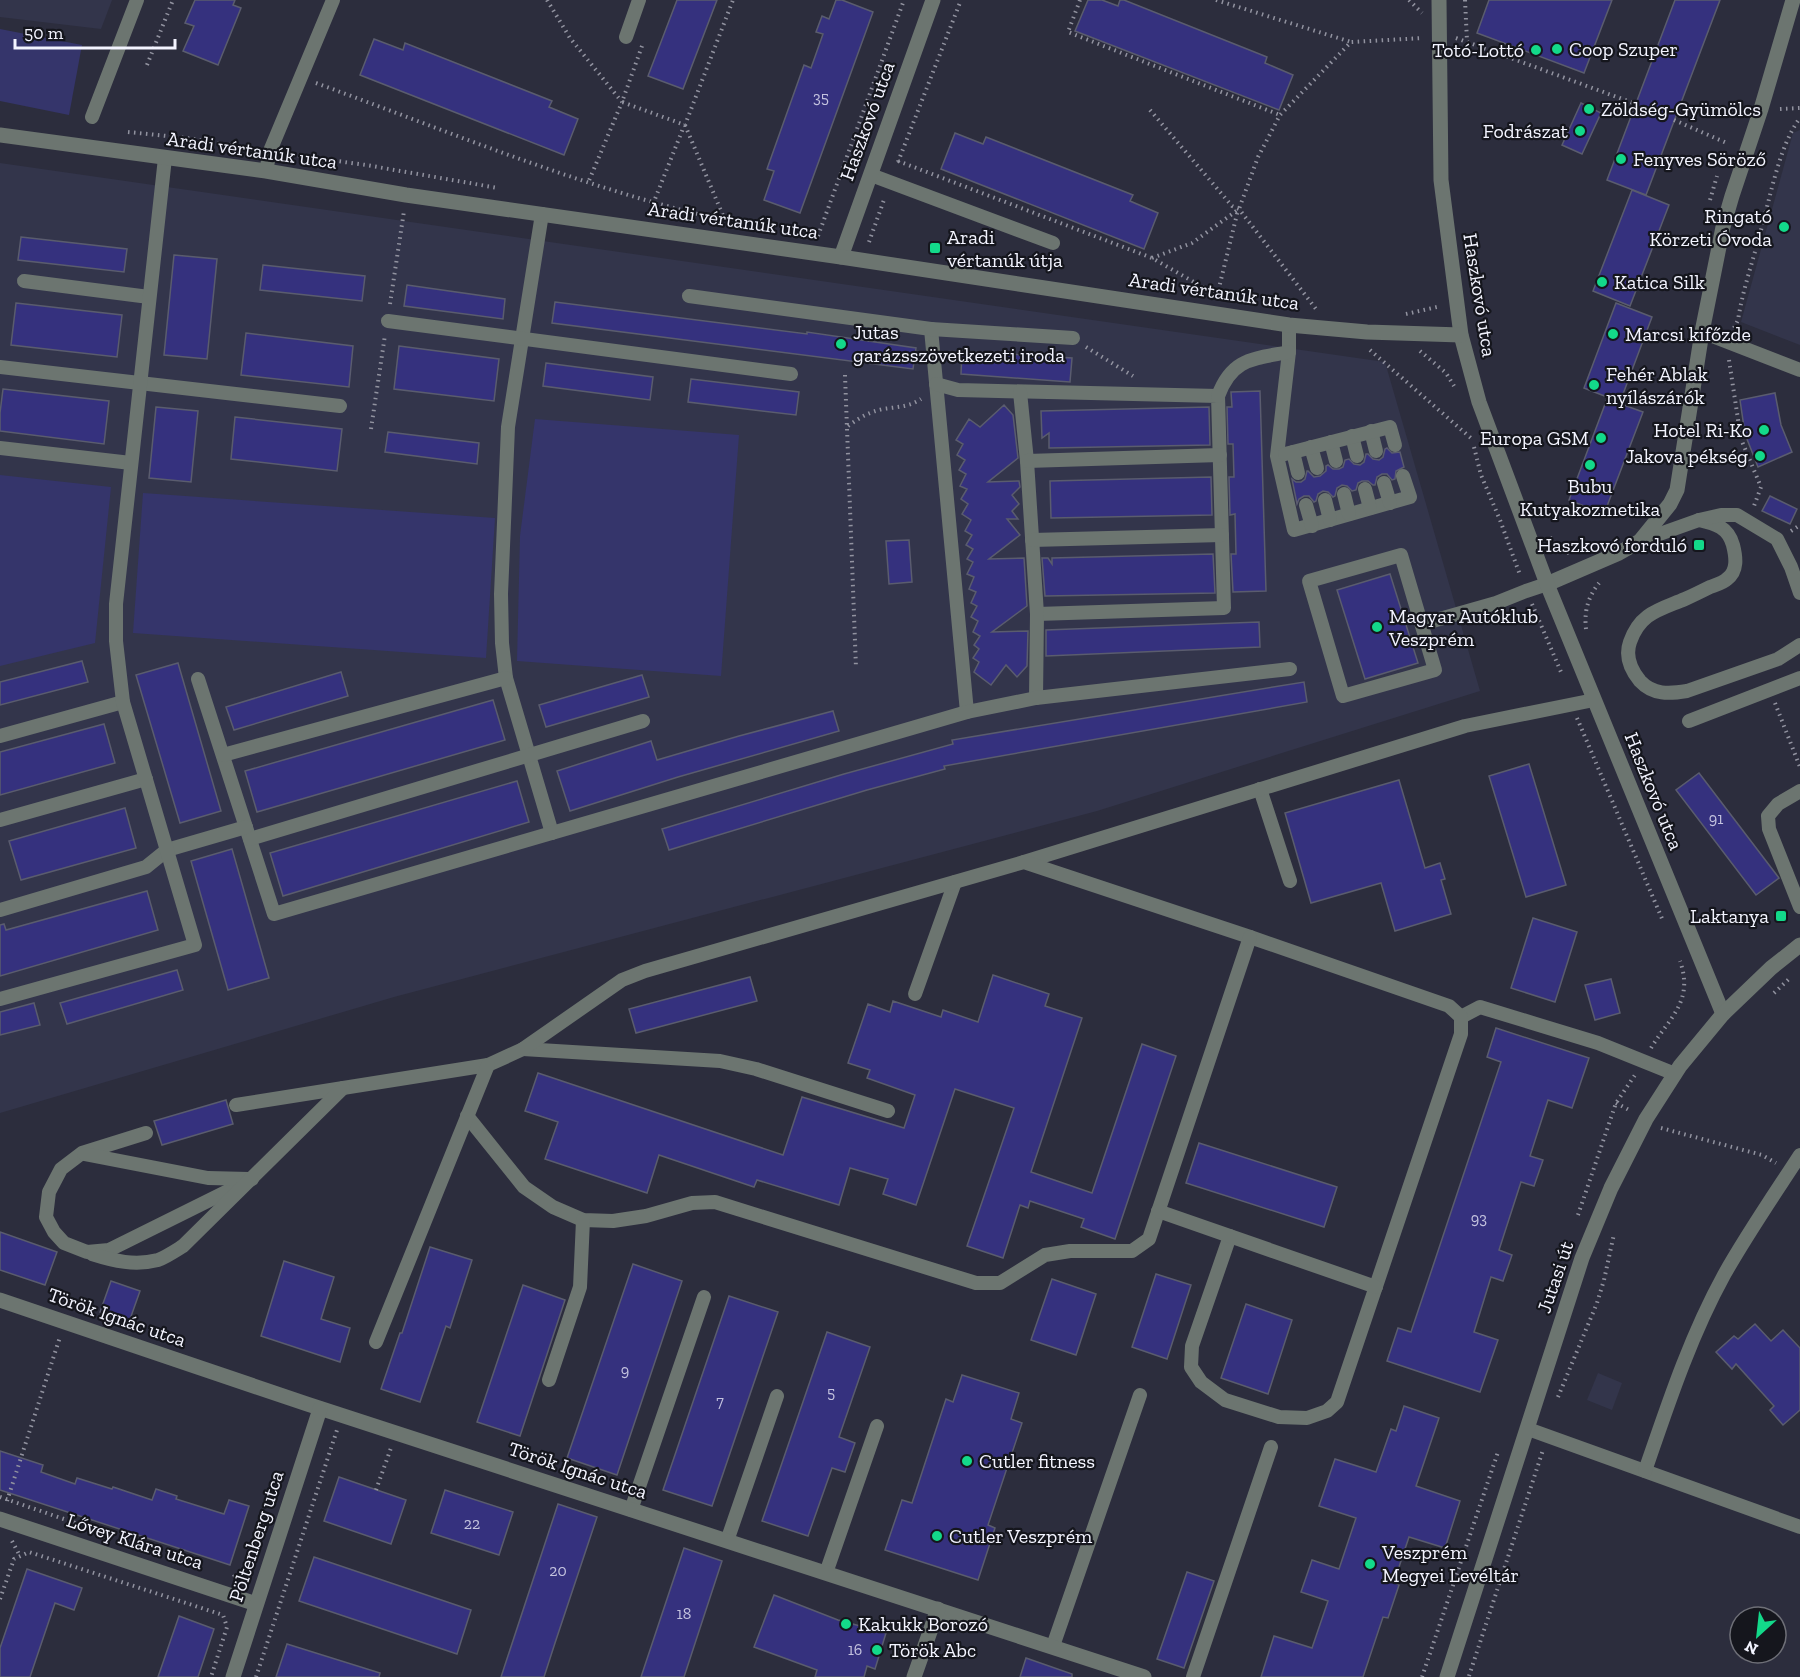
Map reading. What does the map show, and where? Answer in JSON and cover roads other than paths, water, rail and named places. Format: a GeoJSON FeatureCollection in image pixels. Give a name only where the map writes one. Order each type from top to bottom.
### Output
{"type":"FeatureCollection","features":[{"type":"Feature","properties":{"kind":"street","name":"Haszkovó utca"},"geometry":{"type":"LineString","coordinates":[[841,257],[933,0]]}},
{"type":"Feature","properties":{"kind":"street","name":"Haszkovó utca"},"geometry":{"type":"LineString","coordinates":[[1439,0],[1441,180],[1461,335],[1479,402],[1547,584],[1723,1014]]}},
{"type":"Feature","properties":{"kind":"street"},"geometry":{"type":"LineString","coordinates":[[1547,584],[1619,553],[1640,541],[1670,504],[1677,490],[1702,332],[1723,227],[1793,0]]}},
{"type":"Feature","properties":{"kind":"street","name":"Aradi vértanúk utca"},"geometry":{"type":"LineString","coordinates":[[0,135],[266,171],[406,195],[841,257],[1289,325],[1367,332],[1461,335]]}},
{"type":"Feature","properties":{"kind":"street","name":"Jutasi út"},"geometry":{"type":"LineString","coordinates":[[1447,1677],[1582,1258],[1611,1188],[1646,1119],[1675,1074],[1723,1014],[1771,968],[1800,945]]}},
{"type":"Feature","properties":{"kind":"street","name":"Török Ignác utca"},"geometry":{"type":"LineString","coordinates":[[0,1300],[320,1409],[1144,1677]]}},
{"type":"Feature","properties":{"kind":"street","name":"Pöltenberg utca"},"geometry":{"type":"LineString","coordinates":[[233,1677],[320,1409]]}},
{"type":"Feature","properties":{"kind":"street","name":"Lővey Klára utca"},"geometry":{"type":"LineString","coordinates":[[0,1520],[256,1604]]}},
{"type":"Feature","properties":{"kind":"street"},"geometry":{"type":"LineString","coordinates":[[914,1677],[938,1610]]}},
{"type":"Feature","properties":{"kind":"lane"},"geometry":{"type":"LineString","coordinates":[[92,117],[137,0]]}},
{"type":"Feature","properties":{"kind":"lane"},"geometry":{"type":"LineString","coordinates":[[266,171],[270,152],[333,0]]}},
{"type":"Feature","properties":{"kind":"lane"},"geometry":{"type":"LineString","coordinates":[[626,37],[638,0]]}},
{"type":"Feature","properties":{"kind":"lane"},"geometry":{"type":"LineString","coordinates":[[0,999],[195,945],[123,702],[117,641],[116,604],[165,158]]}},
{"type":"Feature","properties":{"kind":"lane"},"geometry":{"type":"LineString","coordinates":[[870,175],[1053,243]]}},
{"type":"Feature","properties":{"kind":"lane"},"geometry":{"type":"LineString","coordinates":[[542,214],[508,428],[501,594],[502,643],[506,678],[552,833]]}},
{"type":"Feature","properties":{"kind":"lane"},"geometry":{"type":"LineString","coordinates":[[24,281],[149,297]]}},
{"type":"Feature","properties":{"kind":"lane"},"geometry":{"type":"LineString","coordinates":[[690,296],[931,329],[1073,338]]}},
{"type":"Feature","properties":{"kind":"lane"},"geometry":{"type":"LineString","coordinates":[[388,321],[791,374]]}},
{"type":"Feature","properties":{"kind":"lane"},"geometry":{"type":"LineString","coordinates":[[1289,325],[1289,352],[1277,456],[1294,530],[1410,497],[1403,476]]}},
{"type":"Feature","properties":{"kind":"lane"},"geometry":{"type":"LineString","coordinates":[[931,329],[967,712]]}},
{"type":"Feature","properties":{"kind":"lane"},"geometry":{"type":"LineString","coordinates":[[1702,332],[1800,370]]}},
{"type":"Feature","properties":{"kind":"lane"},"geometry":{"type":"LineString","coordinates":[[1037,614],[1224,608],[1218,396],[1230,372],[1240,364],[1289,352]]}},
{"type":"Feature","properties":{"kind":"lane"},"geometry":{"type":"LineString","coordinates":[[0,367],[340,406]]}},
{"type":"Feature","properties":{"kind":"lane"},"geometry":{"type":"LineString","coordinates":[[936,384],[958,390],[1218,396]]}},
{"type":"Feature","properties":{"kind":"lane"},"geometry":{"type":"LineString","coordinates":[[1020,392],[1037,614],[1036,698]]}},
{"type":"Feature","properties":{"kind":"lane"},"geometry":{"type":"LineString","coordinates":[[1277,456],[1390,427],[1395,445]]}},
{"type":"Feature","properties":{"kind":"lane"},"geometry":{"type":"LineString","coordinates":[[1371,431],[1376,451]]}},
{"type":"Feature","properties":{"kind":"lane"},"geometry":{"type":"LineString","coordinates":[[1352,436],[1357,456]]}},
{"type":"Feature","properties":{"kind":"lane"},"geometry":{"type":"LineString","coordinates":[[1331,442],[1336,461]]}},
{"type":"Feature","properties":{"kind":"lane"},"geometry":{"type":"LineString","coordinates":[[1311,447],[1317,468]]}},
{"type":"Feature","properties":{"kind":"lane"},"geometry":{"type":"LineString","coordinates":[[0,448],[131,463]]}},
{"type":"Feature","properties":{"kind":"lane"},"geometry":{"type":"LineString","coordinates":[[1293,452],[1298,473]]}},
{"type":"Feature","properties":{"kind":"lane"},"geometry":{"type":"LineString","coordinates":[[1027,461],[1220,455]]}},
{"type":"Feature","properties":{"kind":"lane"},"geometry":{"type":"LineString","coordinates":[[1384,483],[1390,503]]}},
{"type":"Feature","properties":{"kind":"lane"},"geometry":{"type":"LineString","coordinates":[[1365,489],[1370,508]]}},
{"type":"Feature","properties":{"kind":"lane"},"geometry":{"type":"LineString","coordinates":[[1344,494],[1349,514]]}},
{"type":"Feature","properties":{"kind":"lane"},"geometry":{"type":"LineString","coordinates":[[1325,500],[1330,520]]}},
{"type":"Feature","properties":{"kind":"lane"},"geometry":{"type":"LineString","coordinates":[[1306,505],[1312,526]]}},
{"type":"Feature","properties":{"kind":"lane"},"geometry":{"type":"LineString","coordinates":[[1640,541],[1699,520],[1720,515],[1737,515],[1777,539],[1791,567],[1800,594]]}},
{"type":"Feature","properties":{"kind":"lane"},"geometry":{"type":"LineString","coordinates":[[1699,520],[1719,525],[1731,537],[1736,554],[1736,567],[1728,579],[1656,610],[1638,624],[1628,648],[1633,673],[1644,685],[1661,693],[1672,694],[1687,691],[1778,659],[1800,645]]}},
{"type":"Feature","properties":{"kind":"lane"},"geometry":{"type":"LineString","coordinates":[[1032,540],[1222,535]]}},
{"type":"Feature","properties":{"kind":"lane"},"geometry":{"type":"LineString","coordinates":[[1401,555],[1422,624],[1435,670],[1343,696],[1310,581],[1401,555]]}},
{"type":"Feature","properties":{"kind":"lane"},"geometry":{"type":"LineString","coordinates":[[1422,624],[1496,603],[1547,584]]}},
{"type":"Feature","properties":{"kind":"lane"},"geometry":{"type":"LineString","coordinates":[[198,679],[274,914],[967,712],[1036,698],[1290,669]]}},
{"type":"Feature","properties":{"kind":"lane"},"geometry":{"type":"LineString","coordinates":[[223,755],[506,678]]}},
{"type":"Feature","properties":{"kind":"lane"},"geometry":{"type":"LineString","coordinates":[[1689,721],[1800,678]]}},
{"type":"Feature","properties":{"kind":"lane"},"geometry":{"type":"LineString","coordinates":[[236,1105],[488,1065],[523,1049],[622,980],[645,971],[1024,862],[1465,726],[1594,700]]}},
{"type":"Feature","properties":{"kind":"lane"},"geometry":{"type":"LineString","coordinates":[[0,736],[123,702]]}},
{"type":"Feature","properties":{"kind":"lane"},"geometry":{"type":"LineString","coordinates":[[0,910],[146,867],[167,850],[248,833],[643,721]]}},
{"type":"Feature","properties":{"kind":"lane"},"geometry":{"type":"LineString","coordinates":[[0,820],[146,779]]}},
{"type":"Feature","properties":{"kind":"lane"},"geometry":{"type":"LineString","coordinates":[[1260,789],[1290,881]]}},
{"type":"Feature","properties":{"kind":"lane"},"geometry":{"type":"LineString","coordinates":[[1800,791],[1778,804],[1768,816],[1769,829],[1800,907]]}},
{"type":"Feature","properties":{"kind":"lane"},"geometry":{"type":"LineString","coordinates":[[1024,862],[1449,1005],[1461,1017],[1461,1035],[1337,1402],[1327,1411],[1307,1418],[1279,1418],[1225,1400],[1201,1382],[1191,1367],[1192,1346],[1230,1236]]}},
{"type":"Feature","properties":{"kind":"lane"},"geometry":{"type":"LineString","coordinates":[[915,994],[955,882]]}},
{"type":"Feature","properties":{"kind":"lane"},"geometry":{"type":"LineString","coordinates":[[467,1116],[524,1187],[553,1207],[583,1220],[613,1221],[646,1216],[693,1203],[715,1202],[976,1283],[1000,1282],[1045,1255],[1070,1251],[1132,1251],[1149,1239],[1250,937]]}},
{"type":"Feature","properties":{"kind":"lane"},"geometry":{"type":"LineString","coordinates":[[1461,1017],[1480,1007],[1598,1043],[1675,1074]]}},
{"type":"Feature","properties":{"kind":"lane"},"geometry":{"type":"LineString","coordinates":[[523,1049],[720,1061],[756,1069],[888,1111]]}},
{"type":"Feature","properties":{"kind":"lane"},"geometry":{"type":"LineString","coordinates":[[376,1342],[488,1065]]}},
{"type":"Feature","properties":{"kind":"lane"},"geometry":{"type":"LineString","coordinates":[[146,1133],[82,1153],[61,1169],[49,1191],[46,1217],[64,1244],[115,1261],[137,1263],[159,1260],[183,1246],[343,1088]]}},
{"type":"Feature","properties":{"kind":"lane"},"geometry":{"type":"LineString","coordinates":[[82,1153],[208,1178],[252,1179]]}},
{"type":"Feature","properties":{"kind":"lane"},"geometry":{"type":"LineString","coordinates":[[1644,1471],[1696,1332],[1724,1275],[1800,1155]]}},
{"type":"Feature","properties":{"kind":"lane"},"geometry":{"type":"LineString","coordinates":[[87,1252],[110,1250],[252,1179]]}},
{"type":"Feature","properties":{"kind":"lane"},"geometry":{"type":"LineString","coordinates":[[1158,1211],[1376,1287]]}},
{"type":"Feature","properties":{"kind":"lane"},"geometry":{"type":"LineString","coordinates":[[549,1380],[580,1287],[583,1220]]}},
{"type":"Feature","properties":{"kind":"lane"},"geometry":{"type":"LineString","coordinates":[[631,1510],[704,1298]]}},
{"type":"Feature","properties":{"kind":"lane"},"geometry":{"type":"LineString","coordinates":[[1053,1647],[1140,1395]]}},
{"type":"Feature","properties":{"kind":"lane"},"geometry":{"type":"LineString","coordinates":[[727,1541],[777,1396]]}},
{"type":"Feature","properties":{"kind":"lane"},"geometry":{"type":"LineString","coordinates":[[826,1573],[877,1425]]}},
{"type":"Feature","properties":{"kind":"lane"},"geometry":{"type":"LineString","coordinates":[[1528,1429],[1800,1527]]}},
{"type":"Feature","properties":{"kind":"lane"},"geometry":{"type":"LineString","coordinates":[[1193,1677],[1271,1447]]}},
{"type":"Feature","properties":{"kind":"place","name":"Coop Szuper"},"geometry":{"type":"Point","coordinates":[1557,49]}},
{"type":"Feature","properties":{"kind":"place","name":"Totó-Lottó"},"geometry":{"type":"Point","coordinates":[1536,50]}},
{"type":"Feature","properties":{"kind":"place","name":"Zöldség-Gyümölcs"},"geometry":{"type":"Point","coordinates":[1589,109]}},
{"type":"Feature","properties":{"kind":"place","name":"Fodrászat"},"geometry":{"type":"Point","coordinates":[1580,131]}},
{"type":"Feature","properties":{"kind":"place","name":"Fenyves Söröző"},"geometry":{"type":"Point","coordinates":[1621,159]}},
{"type":"Feature","properties":{"kind":"place","name":"Ringató Körzeti Óvoda"},"geometry":{"type":"Point","coordinates":[1784,227]}},
{"type":"Feature","properties":{"kind":"place","name":"Aradi vértanúk útja"},"geometry":{"type":"Point","coordinates":[935,248]}},
{"type":"Feature","properties":{"kind":"place","name":"Katica Silk"},"geometry":{"type":"Point","coordinates":[1602,282]}},
{"type":"Feature","properties":{"kind":"place","name":"Marcsi kifőzde"},"geometry":{"type":"Point","coordinates":[1613,334]}},
{"type":"Feature","properties":{"kind":"place","name":"Jutas garázsszövetkezeti iroda"},"geometry":{"type":"Point","coordinates":[841,344]}},
{"type":"Feature","properties":{"kind":"place","name":"Fehér Ablak nyílászárók"},"geometry":{"type":"Point","coordinates":[1594,385]}},
{"type":"Feature","properties":{"kind":"place","name":"Hotel Ri-Ko"},"geometry":{"type":"Point","coordinates":[1764,430]}},
{"type":"Feature","properties":{"kind":"place","name":"Europa GSM"},"geometry":{"type":"Point","coordinates":[1601,438]}},
{"type":"Feature","properties":{"kind":"place","name":"Jakova pékség"},"geometry":{"type":"Point","coordinates":[1760,456]}},
{"type":"Feature","properties":{"kind":"place","name":"Bubu Kutyakozmetika"},"geometry":{"type":"Point","coordinates":[1590,465]}},
{"type":"Feature","properties":{"kind":"place","name":"Haszkovó forduló"},"geometry":{"type":"Point","coordinates":[1699,545]}},
{"type":"Feature","properties":{"kind":"place","name":"Magyar Autóklub Veszprém"},"geometry":{"type":"Point","coordinates":[1377,627]}},
{"type":"Feature","properties":{"kind":"place","name":"Laktanya"},"geometry":{"type":"Point","coordinates":[1781,916]}},
{"type":"Feature","properties":{"kind":"place","name":"Cutler fitness"},"geometry":{"type":"Point","coordinates":[967,1461]}},
{"type":"Feature","properties":{"kind":"place","name":"Cutler Veszprém"},"geometry":{"type":"Point","coordinates":[937,1536]}},
{"type":"Feature","properties":{"kind":"place","name":"Veszprém Megyei Levéltár"},"geometry":{"type":"Point","coordinates":[1370,1564]}},
{"type":"Feature","properties":{"kind":"place","name":"Kakukk Borozó"},"geometry":{"type":"Point","coordinates":[846,1624]}},
{"type":"Feature","properties":{"kind":"place","name":"Török Abc"},"geometry":{"type":"Point","coordinates":[877,1650]}}]}
